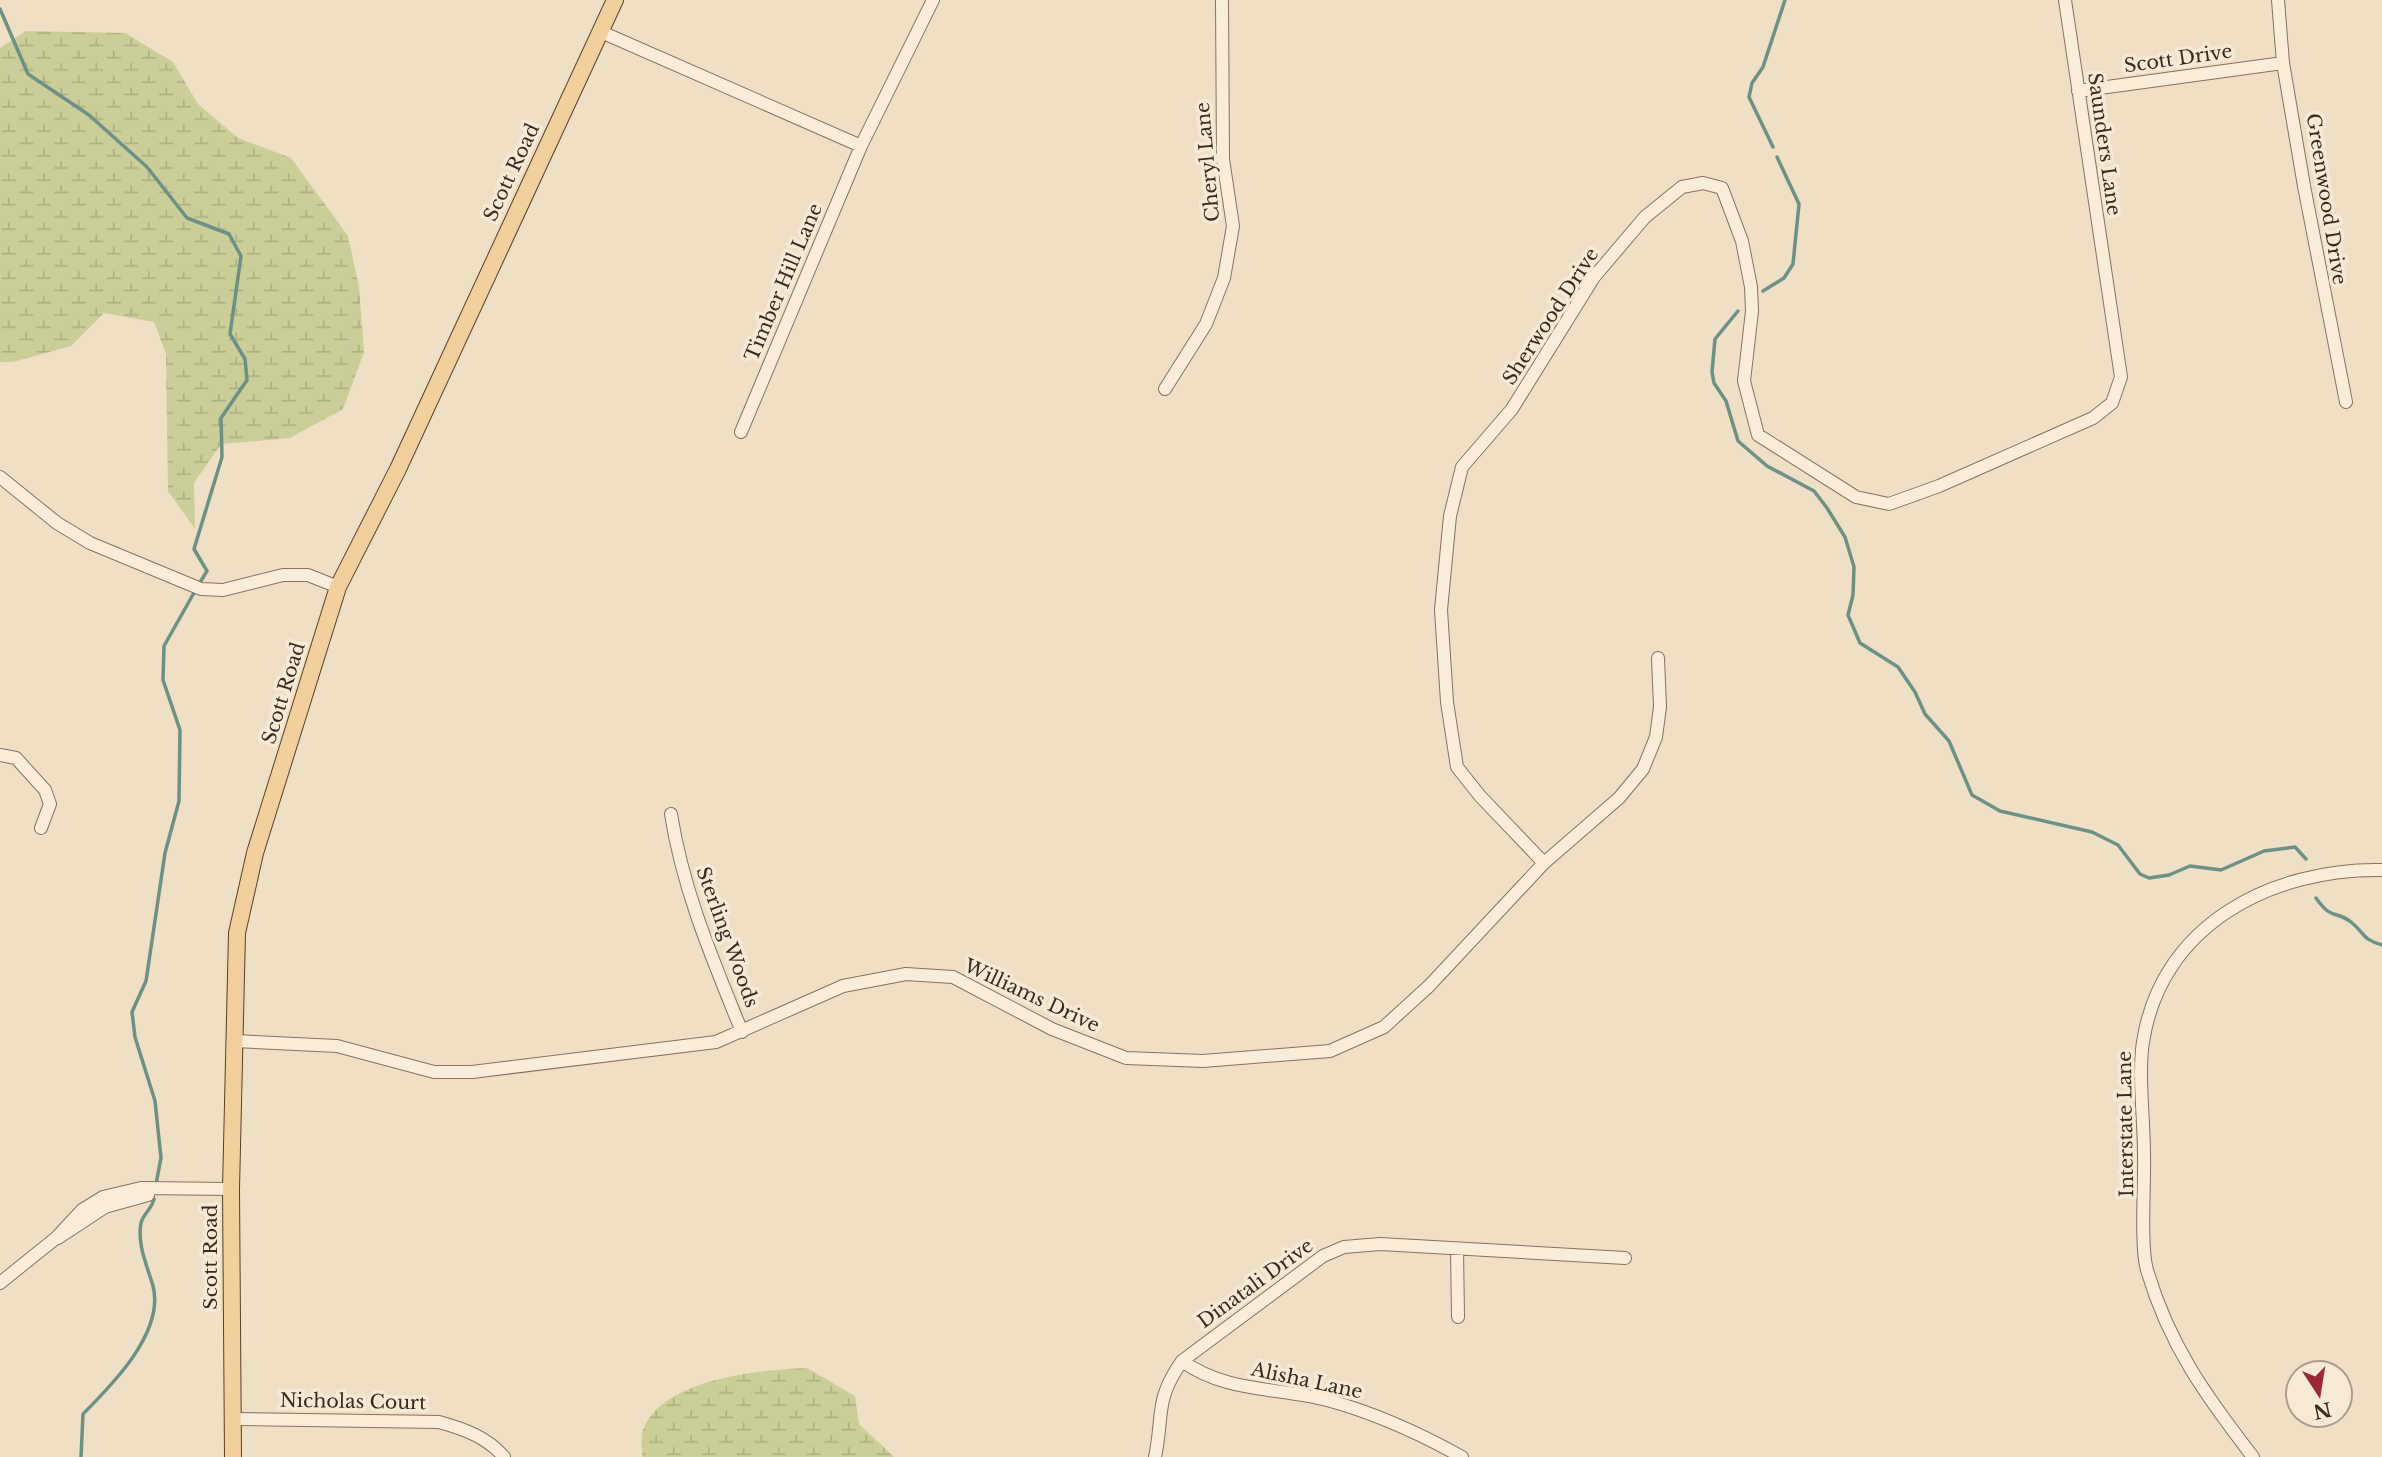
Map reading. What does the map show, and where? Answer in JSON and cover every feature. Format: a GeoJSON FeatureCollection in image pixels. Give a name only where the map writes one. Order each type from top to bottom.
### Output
{"type":"FeatureCollection","features":[{"type":"Feature","properties":{"kind":"main road","name":"Scott Road"},"geometry":{"type":"LineString","coordinates":[[233,1457],[231,1189],[237,933],[255,853],[338,587],[398,469],[615,0]]}},
{"type":"Feature","properties":{"kind":"street","name":"Timber Hill Lane"},"geometry":{"type":"LineString","coordinates":[[741,432],[861,146],[933,0]]}},
{"type":"Feature","properties":{"kind":"street","name":"Cheryl Lane"},"geometry":{"type":"LineString","coordinates":[[1165,388],[1206,324],[1224,278],[1233,226],[1222,149],[1222,0]]}},
{"type":"Feature","properties":{"kind":"street","name":"Saunders Lane"},"geometry":{"type":"LineString","coordinates":[[2065,0],[2107,294]]}},
{"type":"Feature","properties":{"kind":"street","name":"Greenwood Drive"},"geometry":{"type":"LineString","coordinates":[[2278,0],[2283,63],[2313,241],[2346,402]]}},
{"type":"Feature","properties":{"kind":"street"},"geometry":{"type":"LineString","coordinates":[[599,31],[861,146]]}},
{"type":"Feature","properties":{"kind":"street","name":"Scott Drive"},"geometry":{"type":"LineString","coordinates":[[2078,91],[2283,63]]}},
{"type":"Feature","properties":{"kind":"street","name":"Sherwood Drive"},"geometry":{"type":"LineString","coordinates":[[1544,863],[1480,796],[1457,767],[1447,702],[1441,610],[1450,516],[1462,467],[1512,409],[1594,277],[1645,218],[1682,187],[1703,183],[1722,188],[1742,241],[1751,287],[1752,311],[1744,381],[1758,435],[1856,497],[1889,504],[1938,486],[2094,418],[2112,403],[2121,377],[2107,294]]}},
{"type":"Feature","properties":{"kind":"street"},"geometry":{"type":"LineString","coordinates":[[0,477],[57,523],[90,543],[195,587],[223,590],[283,575],[307,575],[338,587]]}},
{"type":"Feature","properties":{"kind":"street","name":"Williams Drive"},"geometry":{"type":"LineString","coordinates":[[235,1041],[337,1046],[433,1072],[472,1072],[716,1042],[843,986],[906,974],[953,977],[1052,1029],[1126,1058],[1203,1061],[1329,1051],[1384,1027],[1429,986],[1544,863],[1619,798],[1643,769],[1656,737],[1660,707],[1658,658]]}},
{"type":"Feature","properties":{"kind":"street"},"geometry":{"type":"LineString","coordinates":[[0,755],[16,758],[45,790],[50,804],[41,828]]}},
{"type":"Feature","properties":{"kind":"street","name":"Sterling Woods"},"geometry":{"type":"LineString","coordinates":[[671,814],[678,855],[694,915],[742,1032]]}},
{"type":"Feature","properties":{"kind":"street","name":"Interstate Lane"},"geometry":{"type":"LineString","coordinates":[[2253,1457],[2211,1403],[2178,1352],[2146,1267],[2143,1042],[2168,971],[2196,936],[2221,915],[2261,893],[2295,880],[2331,871],[2382,870]]}},
{"type":"Feature","properties":{"kind":"street"},"geometry":{"type":"LineString","coordinates":[[0,1283],[56,1238],[113,1198],[161,1190],[231,1189]]}},
{"type":"Feature","properties":{"kind":"street","name":"Dinatali Drive"},"geometry":{"type":"LineString","coordinates":[[1155,1457],[1160,1407],[1168,1381],[1182,1361],[1323,1255],[1344,1247],[1380,1244],[1625,1258]]}},
{"type":"Feature","properties":{"kind":"street"},"geometry":{"type":"LineString","coordinates":[[1457,1249],[1458,1317]]}},
{"type":"Feature","properties":{"kind":"street","name":"Alisha Lane"},"geometry":{"type":"LineString","coordinates":[[1182,1361],[1216,1381],[1326,1400],[1376,1415],[1421,1434],[1462,1457]]}},
{"type":"Feature","properties":{"kind":"street","name":"Nicholas Court"},"geometry":{"type":"LineString","coordinates":[[232,1419],[439,1422],[470,1431],[496,1447],[504,1457]]}},
{"type":"Feature","properties":{"kind":"green space"},"geometry":{"type":"Polygon","coordinates":[[[26,31],[125,33],[173,62],[198,104],[238,138],[291,158],[348,236],[359,287],[364,352],[343,409],[290,438],[221,444],[194,483],[195,529],[168,491],[166,354],[154,322],[104,313],[71,346],[13,362],[0,362],[0,48],[26,31]]]}},
{"type":"Feature","properties":{"kind":"green space"},"geometry":{"type":"Polygon","coordinates":[[[807,1368],[855,1396],[859,1424],[894,1457],[642,1457],[643,1430],[654,1412],[670,1399],[715,1380],[764,1371],[807,1368]]]}},
{"type":"Feature","properties":{"kind":"waterway"},"geometry":{"type":"LineString","coordinates":[[1773,147],[1749,97],[1752,83],[1763,67],[1785,0]]}},
{"type":"Feature","properties":{"kind":"waterway"},"geometry":{"type":"LineString","coordinates":[[0,9],[28,74],[89,115],[147,167],[187,218],[229,234],[241,256],[230,334],[245,359],[247,380],[221,418],[222,457],[194,549],[207,571],[199,584]]}},
{"type":"Feature","properties":{"kind":"waterway"},"geometry":{"type":"LineString","coordinates":[[1763,291],[1784,278],[1793,264],[1799,204],[1777,157]]}},
{"type":"Feature","properties":{"kind":"waterway"},"geometry":{"type":"LineString","coordinates":[[1738,311],[1715,339],[1712,372],[1714,383],[1726,401],[1738,441],[1767,466],[1814,491],[1827,508],[1845,537],[1854,567],[1853,595],[1848,615],[1860,643],[1898,667],[1915,692],[1925,714],[1949,741],[1972,795],[2000,811],[2092,832],[2118,845],[2140,874],[2149,878],[2169,875],[2190,866],[2221,870],[2264,851],[2295,847],[2306,859]]}},
{"type":"Feature","properties":{"kind":"waterway"},"geometry":{"type":"LineString","coordinates":[[156,1184],[161,1158],[155,1101],[135,1037],[132,1012],[146,981],[165,853],[179,801],[180,730],[163,680],[164,646],[195,591]]}},
{"type":"Feature","properties":{"kind":"waterway"},"geometry":{"type":"LineString","coordinates":[[2316,898],[2330,913],[2346,918],[2366,938],[2382,945]]}},
{"type":"Feature","properties":{"kind":"waterway"},"geometry":{"type":"LineString","coordinates":[[81,1457],[83,1414],[121,1373],[144,1339],[151,1321],[155,1304],[153,1286],[143,1255],[140,1231],[142,1220],[154,1199]]}}]}
